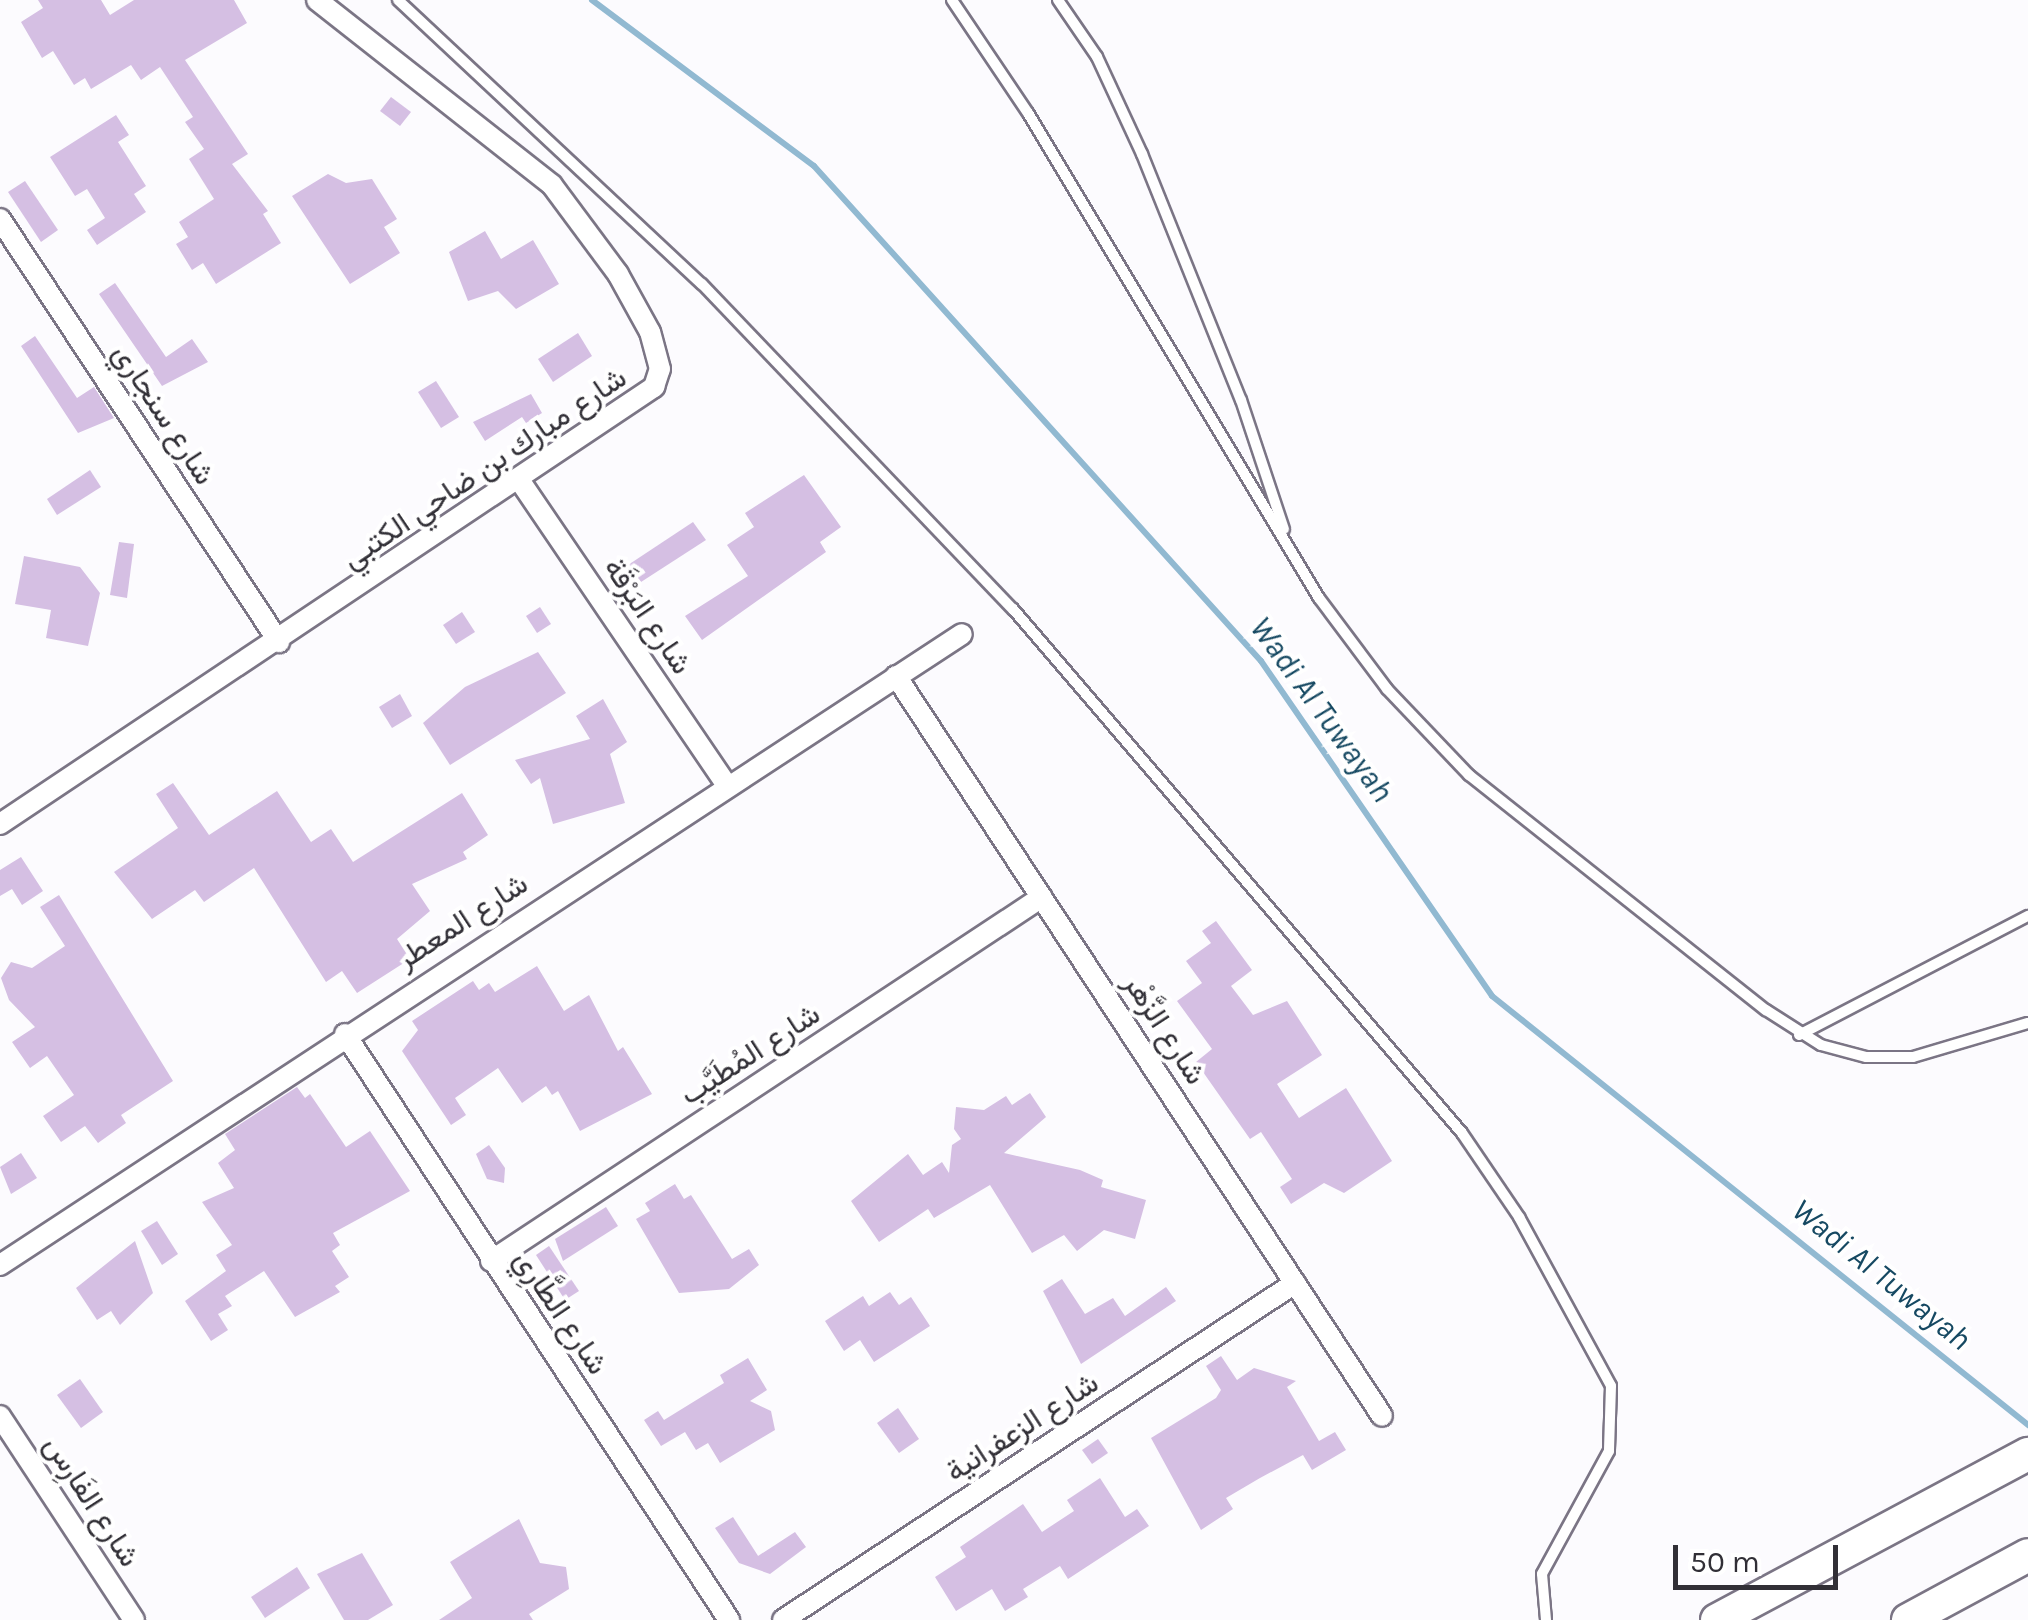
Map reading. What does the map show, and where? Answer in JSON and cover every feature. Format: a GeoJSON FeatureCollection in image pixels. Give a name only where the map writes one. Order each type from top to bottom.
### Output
{"type":"FeatureCollection","features":[{"type":"Feature","properties":{"kind":"main road"},"geometry":{"type":"LineString","coordinates":[[1717,1620],[1757,1608],[1823,1562],[2028,1454]]}},
{"type":"Feature","properties":{"kind":"main road"},"geometry":{"type":"LineString","coordinates":[[1908,1620],[2028,1556]]}},
{"type":"Feature","properties":{"kind":"street","name":"شارع مبارك بن ضاحي الكتبي"},"geometry":{"type":"LineString","coordinates":[[0,824],[641,401],[660,369],[658,349],[618,274],[552,185],[317,0]]}},
{"type":"Feature","properties":{"kind":"street","name":"شارع سنجاري"},"geometry":{"type":"LineString","coordinates":[[0,219],[279,642]]}},
{"type":"Feature","properties":{"kind":"street","name":"شارع البَرْقَة"},"geometry":{"type":"LineString","coordinates":[[520,481],[726,784]]}},
{"type":"Feature","properties":{"kind":"street","name":"شارع المعطر"},"geometry":{"type":"LineString","coordinates":[[0,1265],[726,784],[962,634]]}},
{"type":"Feature","properties":{"kind":"street","name":"شارع الزَّهْر"},"geometry":{"type":"LineString","coordinates":[[896,676],[1382,1416]]}},
{"type":"Feature","properties":{"kind":"street","name":"شارع المُطَيَّب"},"geometry":{"type":"LineString","coordinates":[[491,1261],[1042,897]]}},
{"type":"Feature","properties":{"kind":"street","name":"شارع الطَّارِي"},"geometry":{"type":"LineString","coordinates":[[345,1034],[729,1620]]}},
{"type":"Feature","properties":{"kind":"street","name":"شارع الزعفرانية"},"geometry":{"type":"LineString","coordinates":[[783,1620],[1295,1283]]}},
{"type":"Feature","properties":{"kind":"street","name":"شارع الفَارِس"},"geometry":{"type":"LineString","coordinates":[[0,1416],[134,1620]]}},
{"type":"Feature","properties":{"kind":"lane"},"geometry":{"type":"LineString","coordinates":[[398,0],[702,284],[1014,610],[1462,1133],[1519,1217],[1610,1386],[1608,1452],[1542,1574],[1546,1620]]}},
{"type":"Feature","properties":{"kind":"lane"},"geometry":{"type":"LineString","coordinates":[[952,0],[1038,130],[1351,645],[1469,775],[1799,1035],[1844,1052],[1890,1058],[1936,1054],[2028,1024]]}},
{"type":"Feature","properties":{"kind":"lane"},"geometry":{"type":"LineString","coordinates":[[1058,0],[1097,57],[1142,154],[1241,400],[1290,549]]}},
{"type":"Feature","properties":{"kind":"lane"},"geometry":{"type":"LineString","coordinates":[[1799,1035],[2028,916]]}},
{"type":"Feature","properties":{"kind":"building"},"geometry":{"type":"Polygon","coordinates":[[[38,0],[101,0],[110,15],[134,0],[234,0],[247,23],[185,60],[248,154],[232,164],[268,211],[263,214],[281,243],[216,284],[203,263],[192,270],[176,244],[188,237],[179,222],[214,199],[189,159],[204,149],[185,122],[193,117],[160,67],[141,80],[131,65],[91,89],[85,78],[74,85],[53,51],[42,58],[21,22],[43,8],[38,0]]]}},
{"type":"Feature","properties":{"kind":"building"},"geometry":{"type":"Polygon","coordinates":[[[391,97],[411,112],[400,126],[380,111],[391,97]]]}},
{"type":"Feature","properties":{"kind":"building"},"geometry":{"type":"Polygon","coordinates":[[[116,115],[129,135],[118,142],[146,186],[134,194],[146,212],[97,245],[87,230],[105,218],[87,189],[75,196],[50,157],[116,115]]]}},
{"type":"Feature","properties":{"kind":"building"},"geometry":{"type":"Polygon","coordinates":[[[328,174],[346,183],[372,179],[397,219],[384,227],[400,253],[350,284],[292,196],[328,174]]]}},
{"type":"Feature","properties":{"kind":"building"},"geometry":{"type":"Polygon","coordinates":[[[25,181],[58,230],[41,242],[8,192],[25,181]]]}},
{"type":"Feature","properties":{"kind":"building"},"geometry":{"type":"Polygon","coordinates":[[[485,231],[501,259],[533,240],[559,284],[516,309],[498,291],[468,301],[449,252],[485,231]]]}},
{"type":"Feature","properties":{"kind":"building"},"geometry":{"type":"Polygon","coordinates":[[[115,283],[166,357],[192,339],[208,362],[162,386],[99,294],[115,283]]]}},
{"type":"Feature","properties":{"kind":"building"},"geometry":{"type":"Polygon","coordinates":[[[578,333],[592,356],[553,382],[538,359],[578,333]]]}},
{"type":"Feature","properties":{"kind":"building"},"geometry":{"type":"Polygon","coordinates":[[[35,336],[77,398],[94,387],[114,418],[78,433],[21,346],[35,336]]]}},
{"type":"Feature","properties":{"kind":"building"},"geometry":{"type":"Polygon","coordinates":[[[436,381],[459,417],[441,428],[418,392],[436,381]]]}},
{"type":"Feature","properties":{"kind":"building"},"geometry":{"type":"Polygon","coordinates":[[[531,394],[542,413],[526,423],[522,417],[485,441],[473,422],[531,394]]]}},
{"type":"Feature","properties":{"kind":"building"},"geometry":{"type":"Polygon","coordinates":[[[90,470],[101,487],[57,515],[47,499],[90,470]]]}},
{"type":"Feature","properties":{"kind":"building"},"geometry":{"type":"Polygon","coordinates":[[[804,475],[841,527],[820,542],[826,552],[702,640],[685,616],[748,576],[727,545],[754,527],[745,513],[804,475]]]}},
{"type":"Feature","properties":{"kind":"building"},"geometry":{"type":"Polygon","coordinates":[[[693,522],[706,540],[641,582],[628,565],[693,522]]]}},
{"type":"Feature","properties":{"kind":"building"},"geometry":{"type":"Polygon","coordinates":[[[119,542],[134,544],[127,598],[110,595],[119,542]]]}},
{"type":"Feature","properties":{"kind":"building"},"geometry":{"type":"Polygon","coordinates":[[[24,556],[80,567],[100,593],[88,646],[46,638],[51,610],[15,604],[24,556]]]}},
{"type":"Feature","properties":{"kind":"building"},"geometry":{"type":"Polygon","coordinates":[[[540,607],[551,624],[537,633],[526,616],[540,607]]]}},
{"type":"Feature","properties":{"kind":"building"},"geometry":{"type":"Polygon","coordinates":[[[462,612],[475,632],[456,644],[443,625],[462,612]]]}},
{"type":"Feature","properties":{"kind":"building"},"geometry":{"type":"Polygon","coordinates":[[[538,652],[566,693],[450,765],[423,723],[465,687],[538,652]]]}},
{"type":"Feature","properties":{"kind":"building"},"geometry":{"type":"Polygon","coordinates":[[[400,694],[412,716],[392,728],[379,707],[400,694]]]}},
{"type":"Feature","properties":{"kind":"building"},"geometry":{"type":"Polygon","coordinates":[[[603,699],[627,742],[610,754],[625,803],[553,824],[540,778],[531,784],[515,760],[590,739],[576,716],[603,699]]]}},
{"type":"Feature","properties":{"kind":"building"},"geometry":{"type":"Polygon","coordinates":[[[173,783],[209,835],[277,791],[311,842],[331,829],[353,862],[462,793],[488,835],[463,852],[467,859],[412,884],[430,911],[397,939],[410,959],[357,993],[342,971],[326,982],[254,868],[204,902],[195,890],[152,919],[114,872],[178,828],[156,794],[173,783]]]}},
{"type":"Feature","properties":{"kind":"building"},"geometry":{"type":"Polygon","coordinates":[[[21,857],[43,891],[22,905],[12,889],[0,896],[0,870],[21,857]]]}},
{"type":"Feature","properties":{"kind":"building"},"geometry":{"type":"Polygon","coordinates":[[[59,895],[173,1081],[121,1115],[126,1123],[98,1143],[85,1126],[61,1142],[43,1116],[74,1095],[47,1056],[30,1068],[12,1042],[35,1027],[9,1000],[1,978],[11,962],[32,968],[65,946],[40,907],[59,895]]]}},
{"type":"Feature","properties":{"kind":"building"},"geometry":{"type":"Polygon","coordinates":[[[1216,921],[1252,970],[1231,986],[1253,1015],[1287,1001],[1322,1055],[1277,1084],[1299,1118],[1346,1088],[1392,1161],[1344,1193],[1324,1183],[1291,1204],[1280,1187],[1292,1179],[1261,1132],[1250,1139],[1196,1062],[1212,1049],[1177,1001],[1202,983],[1186,961],[1211,943],[1202,931],[1216,921]]]}},
{"type":"Feature","properties":{"kind":"building"},"geometry":{"type":"Polygon","coordinates":[[[537,966],[564,1011],[589,995],[618,1051],[623,1047],[652,1094],[580,1131],[558,1091],[552,1095],[546,1086],[522,1103],[498,1068],[455,1098],[466,1115],[451,1125],[402,1051],[418,1030],[412,1021],[473,981],[479,990],[489,983],[495,992],[537,966]]]}},
{"type":"Feature","properties":{"kind":"building"},"geometry":{"type":"Polygon","coordinates":[[[297,1087],[305,1098],[310,1094],[346,1147],[370,1131],[410,1191],[333,1233],[340,1245],[332,1251],[349,1277],[335,1286],[340,1292],[295,1317],[264,1271],[225,1296],[232,1306],[218,1314],[228,1330],[211,1341],[185,1301],[226,1271],[216,1255],[232,1245],[202,1202],[234,1188],[218,1163],[235,1150],[225,1134],[297,1087]]]}},
{"type":"Feature","properties":{"kind":"building"},"geometry":{"type":"Polygon","coordinates":[[[1030,1093],[1046,1117],[1004,1153],[1080,1170],[1103,1180],[1101,1187],[1146,1200],[1135,1239],[1104,1230],[1077,1251],[1064,1235],[1032,1253],[990,1185],[934,1218],[928,1209],[879,1242],[851,1201],[908,1154],[923,1175],[942,1162],[949,1173],[952,1145],[961,1139],[954,1129],[956,1107],[984,1110],[1006,1096],[1012,1105],[1030,1093]]]}},
{"type":"Feature","properties":{"kind":"building"},"geometry":{"type":"Polygon","coordinates":[[[489,1145],[505,1168],[504,1183],[487,1179],[476,1154],[489,1145]]]}},
{"type":"Feature","properties":{"kind":"building"},"geometry":{"type":"Polygon","coordinates":[[[21,1153],[37,1178],[11,1194],[0,1167],[21,1153]]]}},
{"type":"Feature","properties":{"kind":"building"},"geometry":{"type":"Polygon","coordinates":[[[675,1184],[684,1199],[691,1195],[732,1259],[749,1249],[759,1265],[729,1289],[679,1293],[636,1219],[650,1211],[645,1203],[675,1184]]]}},
{"type":"Feature","properties":{"kind":"building"},"geometry":{"type":"Polygon","coordinates":[[[606,1207],[618,1226],[563,1261],[555,1239],[606,1207]]]}},
{"type":"Feature","properties":{"kind":"building"},"geometry":{"type":"Polygon","coordinates":[[[157,1221],[178,1254],[162,1265],[141,1231],[157,1221]]]}},
{"type":"Feature","properties":{"kind":"building"},"geometry":{"type":"Polygon","coordinates":[[[135,1241],[153,1293],[120,1325],[111,1311],[97,1320],[76,1288],[135,1241]]]}},
{"type":"Feature","properties":{"kind":"building"},"geometry":{"type":"Polygon","coordinates":[[[549,1246],[579,1291],[565,1300],[536,1255],[549,1246]]]}},
{"type":"Feature","properties":{"kind":"building"},"geometry":{"type":"Polygon","coordinates":[[[1062,1279],[1085,1314],[1113,1298],[1125,1316],[1166,1287],[1176,1301],[1081,1364],[1043,1291],[1062,1279]]]}},
{"type":"Feature","properties":{"kind":"building"},"geometry":{"type":"Polygon","coordinates":[[[890,1292],[899,1305],[911,1297],[930,1326],[874,1362],[860,1340],[844,1351],[825,1321],[863,1296],[869,1306],[890,1292]]]}},
{"type":"Feature","properties":{"kind":"building"},"geometry":{"type":"Polygon","coordinates":[[[1221,1356],[1237,1380],[1254,1368],[1296,1381],[1287,1387],[1319,1441],[1335,1432],[1346,1450],[1312,1470],[1303,1455],[1260,1478],[1226,1498],[1233,1509],[1201,1530],[1151,1438],[1216,1398],[1221,1390],[1206,1366],[1221,1356]]]}},
{"type":"Feature","properties":{"kind":"building"},"geometry":{"type":"Polygon","coordinates":[[[748,1358],[767,1390],[750,1401],[771,1411],[775,1430],[720,1463],[708,1443],[696,1450],[685,1432],[661,1446],[644,1420],[658,1411],[664,1420],[724,1383],[720,1375],[748,1358]]]}},
{"type":"Feature","properties":{"kind":"building"},"geometry":{"type":"Polygon","coordinates":[[[80,1379],[103,1412],[81,1428],[57,1395],[80,1379]]]}},
{"type":"Feature","properties":{"kind":"building"},"geometry":{"type":"Polygon","coordinates":[[[898,1408],[919,1439],[899,1453],[877,1423],[898,1408]]]}},
{"type":"Feature","properties":{"kind":"building"},"geometry":{"type":"Polygon","coordinates":[[[1098,1439],[1108,1453],[1092,1464],[1082,1450],[1098,1439]]]}},
{"type":"Feature","properties":{"kind":"building"},"geometry":{"type":"Polygon","coordinates":[[[1100,1478],[1125,1517],[1137,1509],[1149,1526],[1068,1579],[1060,1566],[1023,1589],[1028,1597],[1005,1611],[992,1589],[956,1611],[935,1577],[966,1557],[960,1547],[1023,1504],[1042,1532],[1074,1511],[1067,1500],[1100,1478]]]}},
{"type":"Feature","properties":{"kind":"building"},"geometry":{"type":"Polygon","coordinates":[[[733,1517],[758,1556],[795,1532],[806,1547],[770,1574],[739,1563],[715,1528],[733,1517]]]}},
{"type":"Feature","properties":{"kind":"building"},"geometry":{"type":"Polygon","coordinates":[[[519,1519],[540,1563],[566,1567],[569,1589],[529,1614],[533,1620],[439,1620],[472,1598],[450,1562],[519,1519]]]}},
{"type":"Feature","properties":{"kind":"building"},"geometry":{"type":"Polygon","coordinates":[[[362,1553],[393,1605],[368,1620],[344,1620],[317,1574],[362,1553]]]}},
{"type":"Feature","properties":{"kind":"building"},"geometry":{"type":"Polygon","coordinates":[[[297,1567],[310,1588],[265,1618],[251,1597],[297,1567]]]}},
{"type":"Feature","properties":{"kind":"waterway","name":"Wadi Al Tuwayah"},"geometry":{"type":"LineString","coordinates":[[592,0],[814,166],[1261,661],[1492,996],[2028,1425]]}}]}
